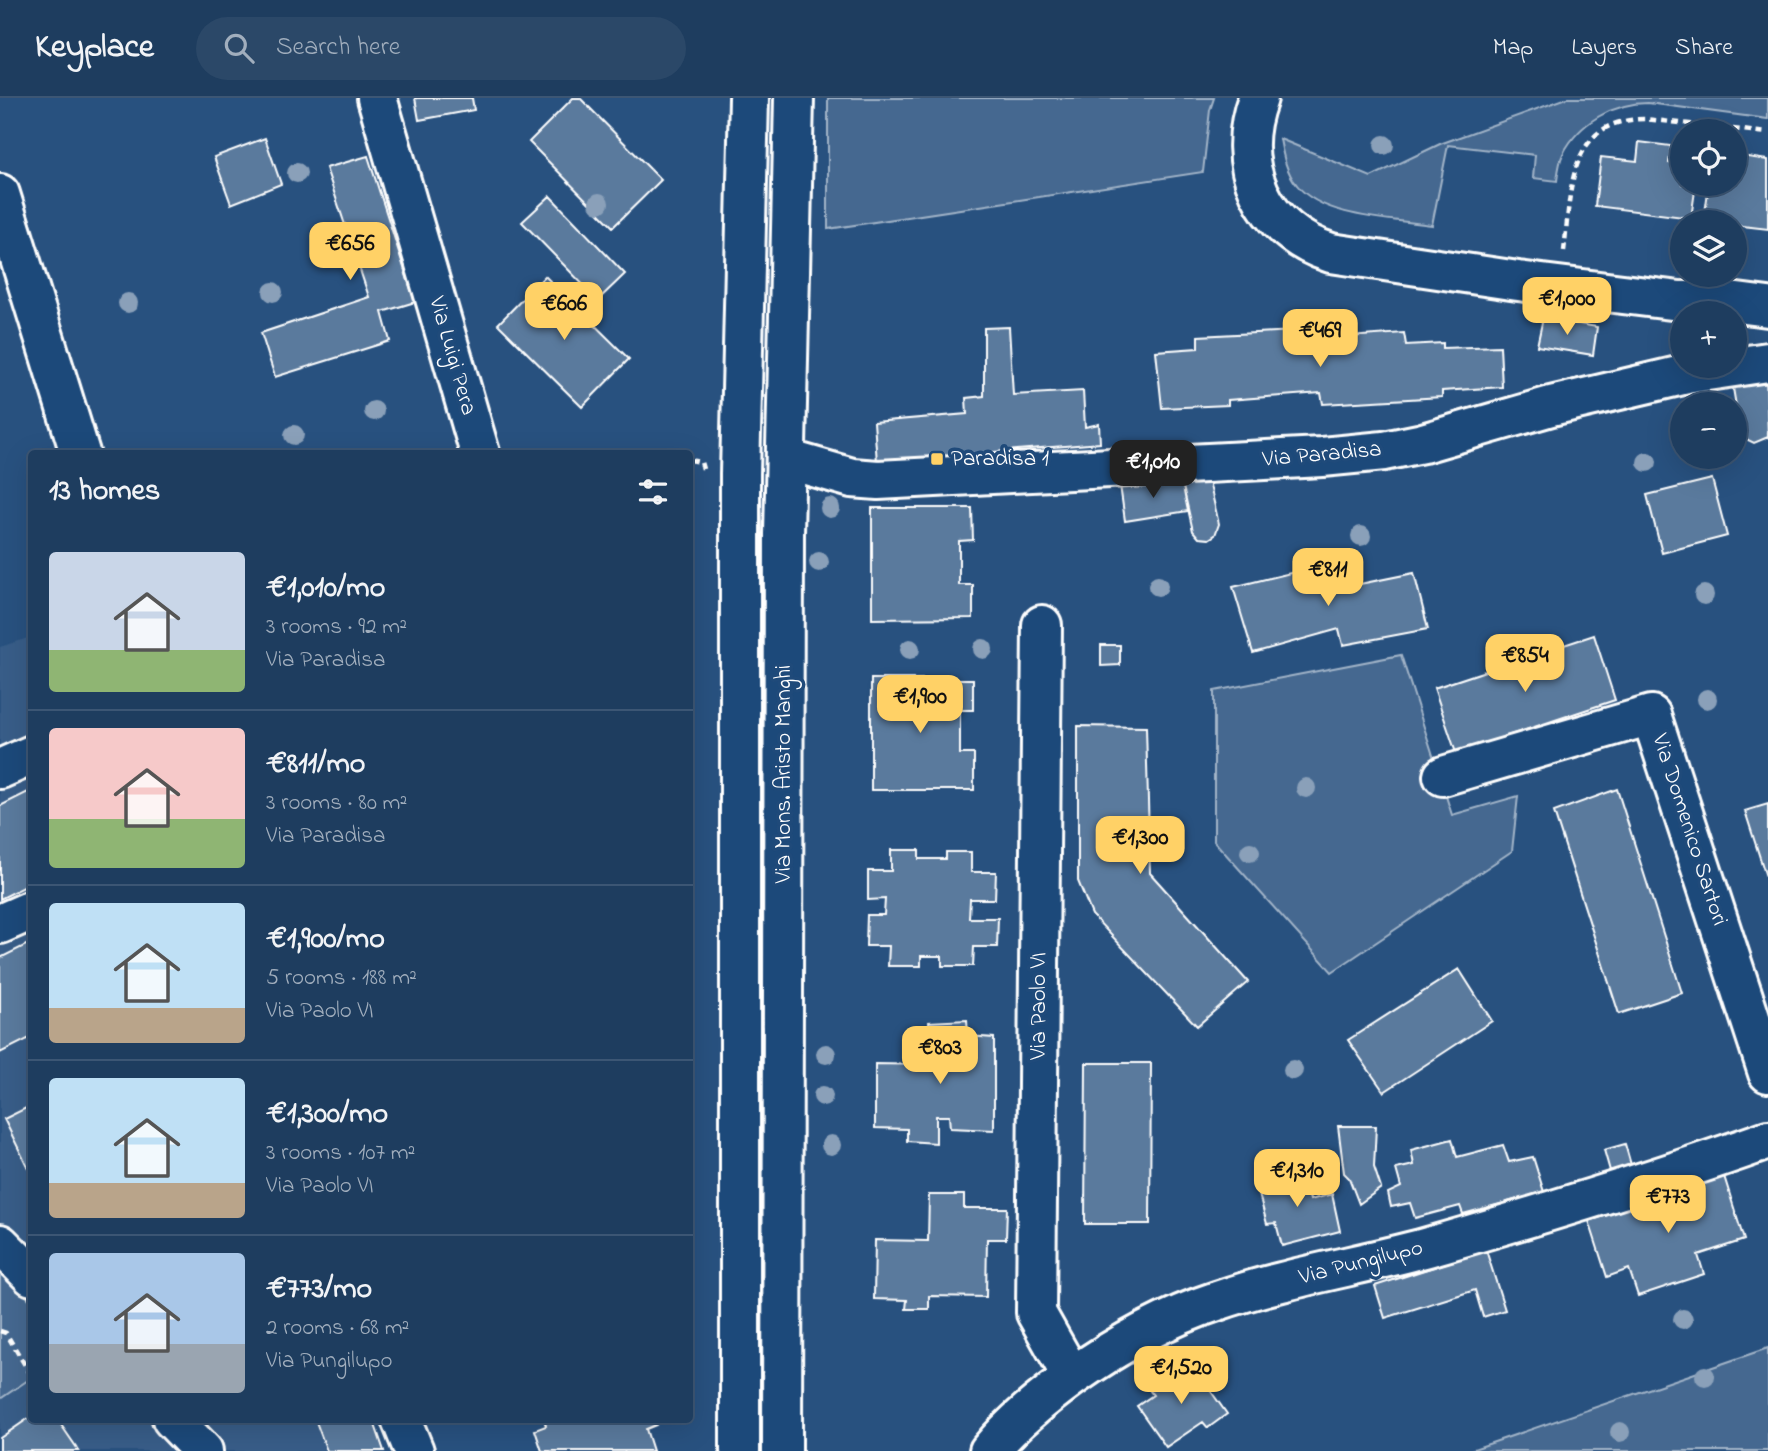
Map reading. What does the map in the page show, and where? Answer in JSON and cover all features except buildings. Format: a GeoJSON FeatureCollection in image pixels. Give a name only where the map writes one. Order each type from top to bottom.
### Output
{"type":"FeatureCollection","features":[{"type":"Feature","properties":{"kind":"street","name":"Via Luigi Pera"},"geometry":{"type":"LineString","coordinates":[[377,98],[479,450]]}},
{"type":"Feature","properties":{"kind":"street","name":"Via Mons. Aristo Manghi"},"geometry":{"type":"LineString","coordinates":[[740,1451],[740,486],[749,98]]}},
{"type":"Feature","properties":{"kind":"street","name":"Via Mons. Aristo Manghi"},"geometry":{"type":"LineString","coordinates":[[782,1451],[786,459],[794,98]]}},
{"type":"Feature","properties":{"kind":"street"},"geometry":{"type":"LineString","coordinates":[[1258,98],[1249,139],[1255,185],[1262,200],[1286,230],[1310,246],[1331,253],[1670,304]]}},
{"type":"Feature","properties":{"kind":"street"},"geometry":{"type":"LineString","coordinates":[[0,194],[79,450]]}},
{"type":"Feature","properties":{"kind":"street"},"geometry":{"type":"LineString","coordinates":[[1747,304],[1768,307]]}},
{"type":"Feature","properties":{"kind":"street","name":"Via Paradisa"},"geometry":{"type":"LineString","coordinates":[[1747,364],[1768,362]]}},
{"type":"Feature","properties":{"kind":"street","name":"Via Paradisa"},"geometry":{"type":"LineString","coordinates":[[786,459],[852,478],[878,480],[1335,456],[1384,451],[1423,443],[1551,406],[1673,378]]}},
{"type":"Feature","properties":{"kind":"street","name":"Via Paolo VI"},"geometry":{"type":"LineString","coordinates":[[1042,625],[1036,1313],[1072,1377]]}},
{"type":"Feature","properties":{"kind":"street","name":"Via Domenico Sartori"},"geometry":{"type":"LineString","coordinates":[[1443,776],[1651,715],[1768,1073]]}},
{"type":"Feature","properties":{"kind":"street"},"geometry":{"type":"LineString","coordinates":[[0,769],[28,756]]}},
{"type":"Feature","properties":{"kind":"street"},"geometry":{"type":"LineString","coordinates":[[0,925],[28,912]]}},
{"type":"Feature","properties":{"kind":"street","name":"Via Pungilupo"},"geometry":{"type":"LineString","coordinates":[[989,1451],[1017,1421],[1072,1377],[1115,1348],[1140,1334],[1218,1300],[1425,1248],[1542,1214],[1665,1176],[1768,1140]]}},
{"type":"Feature","properties":{"kind":"street"},"geometry":{"type":"LineString","coordinates":[[0,1244],[28,1272]]}},
{"type":"Feature","properties":{"kind":"street"},"geometry":{"type":"LineString","coordinates":[[176,1423],[203,1451]]}},
{"type":"Feature","properties":{"kind":"street"},"geometry":{"type":"LineString","coordinates":[[403,1423],[414,1451]]}},
{"type":"Feature","properties":{"kind":"path"},"geometry":{"type":"LineString","coordinates":[[1563,261],[1576,163],[1589,142],[1610,126],[1633,119],[1645,119],[1768,133]]}},
{"type":"Feature","properties":{"kind":"path"},"geometry":{"type":"LineString","coordinates":[[0,1331],[6,1333],[28,1370]]}},
{"type":"Feature","properties":{"kind":"shaded area"},"geometry":{"type":"Polygon","coordinates":[[[828,98],[1214,98],[1210,110],[1203,172],[828,229],[828,98]]]}},
{"type":"Feature","properties":{"kind":"shaded area"},"geometry":{"type":"Polygon","coordinates":[[[1567,98],[1768,98],[1768,119],[1648,103],[1623,106],[1599,116],[1578,133],[1563,154],[1557,181],[1533,178],[1535,155],[1448,145],[1432,225],[1340,211],[1308,196],[1290,175],[1280,139],[1371,177],[1440,144],[1567,98]]]}},
{"type":"Feature","properties":{"kind":"shaded area"},"geometry":{"type":"Polygon","coordinates":[[[28,638],[28,1423],[374,1423],[384,1451],[0,1451],[0,647],[28,638]]]}},
{"type":"Feature","properties":{"kind":"shaded area"},"geometry":{"type":"Polygon","coordinates":[[[1401,655],[1452,815],[1518,796],[1512,851],[1332,972],[1214,841],[1214,691],[1401,655]]]}},
{"type":"Feature","properties":{"kind":"shaded area"},"geometry":{"type":"Polygon","coordinates":[[[0,1270],[28,1298],[28,1380],[0,1399],[0,1270]]]}},
{"type":"Feature","properties":{"kind":"shaded area"},"geometry":{"type":"Polygon","coordinates":[[[1768,1348],[1768,1451],[1468,1451],[1768,1348]]]}},
{"type":"Feature","properties":{"kind":"place","name":"Paradisa 1"},"geometry":{"type":"Point","coordinates":[937,459]}}]}
